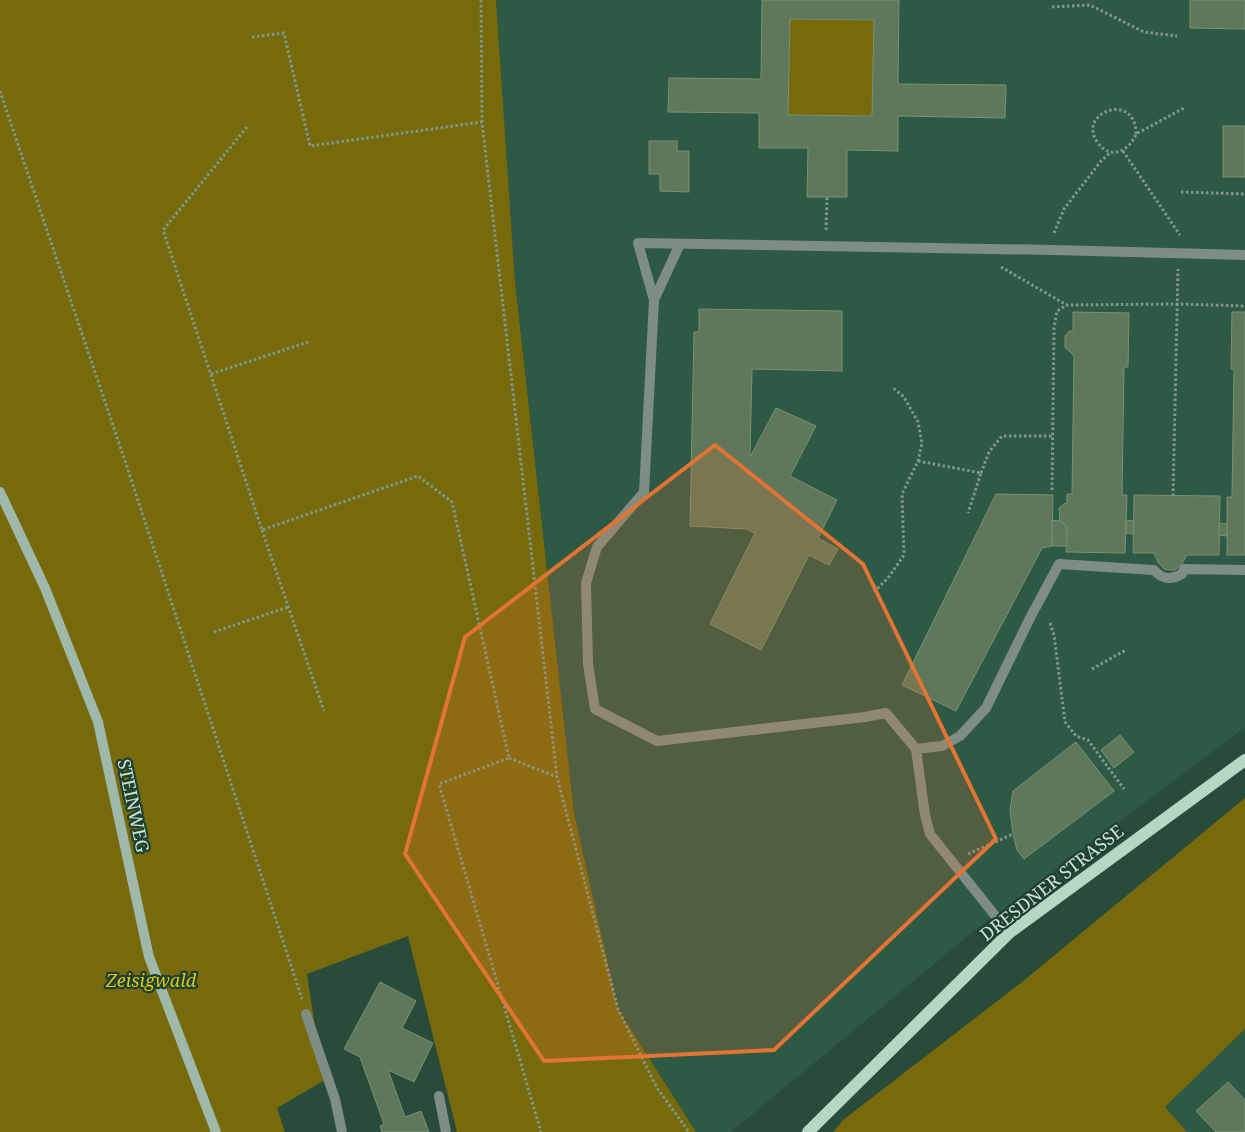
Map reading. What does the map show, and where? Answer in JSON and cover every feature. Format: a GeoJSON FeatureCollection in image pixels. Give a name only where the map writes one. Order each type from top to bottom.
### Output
{"type":"FeatureCollection","features":[{"type":"Feature","properties":{"kind":"main road","name":"DRESDNER STRASSE"},"geometry":{"type":"LineString","coordinates":[[808,1132],[1009,933],[1245,760]]}},
{"type":"Feature","properties":{"kind":"street","name":"STEINWEG"},"geometry":{"type":"LineString","coordinates":[[0,492],[45,588],[98,722],[149,957],[216,1132]]}},
{"type":"Feature","properties":{"kind":"lane"},"geometry":{"type":"LineString","coordinates":[[1009,933],[930,834],[924,815],[916,750],[886,714],[657,741],[595,709],[588,664],[586,583],[597,547],[644,492],[654,300],[638,243],[1245,255]]}},
{"type":"Feature","properties":{"kind":"lane"},"geometry":{"type":"LineString","coordinates":[[654,300],[680,244]]}},
{"type":"Feature","properties":{"kind":"lane"},"geometry":{"type":"LineString","coordinates":[[916,750],[942,746],[960,736],[986,708],[1059,564],[1154,570],[1162,578],[1168,579],[1182,574],[1184,569],[1245,570]]}},
{"type":"Feature","properties":{"kind":"lane"},"geometry":{"type":"LineString","coordinates":[[306,1014],[335,1100],[342,1132]]}},
{"type":"Feature","properties":{"kind":"lane"},"geometry":{"type":"LineString","coordinates":[[438,1096],[446,1132]]}},
{"type":"Feature","properties":{"kind":"path"},"geometry":{"type":"LineString","coordinates":[[481,0],[482,122],[557,777],[618,1009],[657,1088],[689,1132]]}},
{"type":"Feature","properties":{"kind":"path"},"geometry":{"type":"LineString","coordinates":[[1052,7],[1090,5],[1144,32],[1177,36]]}},
{"type":"Feature","properties":{"kind":"path"},"geometry":{"type":"LineString","coordinates":[[252,37],[284,33],[310,146],[482,122]]}},
{"type":"Feature","properties":{"kind":"path"},"geometry":{"type":"LineString","coordinates":[[0,91],[127,467],[306,1014]]}},
{"type":"Feature","properties":{"kind":"path"},"geometry":{"type":"LineString","coordinates":[[1136,134],[1184,108]]}},
{"type":"Feature","properties":{"kind":"path"},"geometry":{"type":"LineString","coordinates":[[1110,109],[1120,109],[1134,120],[1136,134],[1133,142],[1123,150],[1112,152],[1105,150],[1097,143],[1093,134],[1096,118],[1110,109]]}},
{"type":"Feature","properties":{"kind":"path"},"geometry":{"type":"LineString","coordinates":[[247,127],[163,230],[324,711]]}},
{"type":"Feature","properties":{"kind":"path"},"geometry":{"type":"LineString","coordinates":[[1123,150],[1180,235]]}},
{"type":"Feature","properties":{"kind":"path"},"geometry":{"type":"LineString","coordinates":[[1054,233],[1064,209],[1101,161],[1112,152]]}},
{"type":"Feature","properties":{"kind":"path"},"geometry":{"type":"LineString","coordinates":[[1181,192],[1245,194]]}},
{"type":"Feature","properties":{"kind":"path"},"geometry":{"type":"LineString","coordinates":[[826,246],[827,197]]}},
{"type":"Feature","properties":{"kind":"path"},"geometry":{"type":"LineString","coordinates":[[983,249],[997,265],[1067,305],[1176,304],[1245,306]]}},
{"type":"Feature","properties":{"kind":"path"},"geometry":{"type":"LineString","coordinates":[[1174,496],[1176,304],[1179,254]]}},
{"type":"Feature","properties":{"kind":"path"},"geometry":{"type":"LineString","coordinates":[[1052,490],[1054,328],[1057,311],[1067,305]]}},
{"type":"Feature","properties":{"kind":"path"},"geometry":{"type":"LineString","coordinates":[[211,374],[308,342]]}},
{"type":"Feature","properties":{"kind":"path"},"geometry":{"type":"LineString","coordinates":[[874,592],[888,578],[904,555],[902,494],[918,461],[922,443],[918,422],[904,397],[892,387]]}},
{"type":"Feature","properties":{"kind":"path"},"geometry":{"type":"LineString","coordinates":[[968,513],[989,452],[1002,436],[1052,436]]}},
{"type":"Feature","properties":{"kind":"path"},"geometry":{"type":"LineString","coordinates":[[918,461],[981,473]]}},
{"type":"Feature","properties":{"kind":"path"},"geometry":{"type":"LineString","coordinates":[[262,530],[418,476],[452,502],[509,758]]}},
{"type":"Feature","properties":{"kind":"path"},"geometry":{"type":"LineString","coordinates":[[214,632],[288,607]]}},
{"type":"Feature","properties":{"kind":"path"},"geometry":{"type":"LineString","coordinates":[[1050,623],[1054,635],[1065,722],[1076,736],[1088,740],[1124,789]]}},
{"type":"Feature","properties":{"kind":"path"},"geometry":{"type":"LineString","coordinates":[[1092,669],[1126,650]]}},
{"type":"Feature","properties":{"kind":"path"},"geometry":{"type":"LineString","coordinates":[[542,1132],[439,784],[509,758],[557,777]]}},
{"type":"Feature","properties":{"kind":"path"},"geometry":{"type":"LineString","coordinates":[[951,859],[978,851],[1013,834]]}},
{"type":"Feature","properties":{"kind":"highlighted area"},"geometry":{"type":"Polygon","coordinates":[[[715,445],[863,564],[996,839],[774,1050],[544,1061],[405,854],[465,637],[715,445]]]}},
{"type":"Feature","properties":{"kind":"shaded area"},"geometry":{"type":"Polygon","coordinates":[[[496,0],[1245,0],[1245,727],[974,931],[731,1132],[696,1132],[618,1009],[574,813],[515,282],[496,0]]]}},
{"type":"Feature","properties":{"kind":"shaded area"},"geometry":{"type":"Polygon","coordinates":[[[1245,1029],[1245,1132],[1187,1132],[1165,1107],[1245,1029]]]}},
{"type":"Feature","properties":{"kind":"green space","name":"Zeisigwald"},"geometry":{"type":"Polygon","coordinates":[[[0,0],[496,0],[515,282],[574,813],[618,1009],[696,1132],[457,1132],[408,936],[307,974],[323,1081],[277,1108],[285,1132],[0,1132],[0,0]]]}},
{"type":"Feature","properties":{"kind":"green space"},"geometry":{"type":"Polygon","coordinates":[[[790,19],[874,20],[872,116],[788,115],[790,19]]]}},
{"type":"Feature","properties":{"kind":"green space"},"geometry":{"type":"Polygon","coordinates":[[[1245,798],[1245,1029],[1165,1107],[1187,1132],[833,1132],[843,1120],[1022,982],[1245,798]]]}},
{"type":"Feature","properties":{"kind":"building"},"geometry":{"type":"Polygon","coordinates":[[[762,0],[899,0],[898,84],[1006,85],[1005,118],[898,116],[898,151],[847,150],[847,197],[807,197],[808,148],[759,148],[759,113],[668,112],[669,78],[761,79],[762,0]],[[790,19],[788,115],[872,116],[874,20],[790,19]]]}},
{"type":"Feature","properties":{"kind":"building"},"geometry":{"type":"Polygon","coordinates":[[[1190,0],[1245,0],[1245,29],[1190,28],[1190,0]]]}},
{"type":"Feature","properties":{"kind":"building"},"geometry":{"type":"Polygon","coordinates":[[[1223,126],[1245,126],[1245,177],[1223,177],[1223,126]]]}},
{"type":"Feature","properties":{"kind":"building"},"geometry":{"type":"Polygon","coordinates":[[[649,141],[677,141],[677,151],[689,151],[689,192],[660,191],[660,174],[649,174],[649,141]]]}},
{"type":"Feature","properties":{"kind":"building"},"geometry":{"type":"Polygon","coordinates":[[[699,309],[842,311],[842,371],[752,369],[750,457],[776,408],[816,426],[790,476],[837,500],[818,538],[838,549],[829,565],[809,555],[761,650],[710,624],[755,533],[746,529],[690,526],[694,332],[699,332],[699,309]]]}},
{"type":"Feature","properties":{"kind":"building"},"geometry":{"type":"Polygon","coordinates":[[[1073,312],[1129,313],[1128,367],[1124,367],[1122,495],[1127,495],[1125,553],[1066,552],[1067,527],[1060,521],[1059,508],[1067,503],[1067,494],[1072,494],[1074,356],[1065,347],[1065,336],[1069,331],[1073,331],[1073,312]]]}},
{"type":"Feature","properties":{"kind":"building"},"geometry":{"type":"Polygon","coordinates":[[[1232,312],[1245,312],[1245,555],[1227,555],[1227,497],[1232,497],[1234,369],[1231,369],[1232,312]]]}},
{"type":"Feature","properties":{"kind":"building"},"geometry":{"type":"Polygon","coordinates":[[[996,494],[1053,495],[1052,546],[1042,548],[956,711],[902,685],[996,494]]]}},
{"type":"Feature","properties":{"kind":"building"},"geometry":{"type":"Polygon","coordinates":[[[1134,495],[1220,496],[1219,555],[1187,555],[1182,564],[1175,570],[1170,570],[1164,569],[1154,553],[1133,553],[1134,495]]]}},
{"type":"Feature","properties":{"kind":"building"},"geometry":{"type":"Polygon","coordinates":[[[1052,520],[1060,521],[1067,527],[1067,546],[1052,546],[1052,520]]]}},
{"type":"Feature","properties":{"kind":"building"},"geometry":{"type":"Polygon","coordinates":[[[1126,520],[1134,521],[1133,534],[1126,533],[1126,520]]]}},
{"type":"Feature","properties":{"kind":"building"},"geometry":{"type":"Polygon","coordinates":[[[1219,523],[1227,524],[1227,536],[1219,535],[1219,523]]]}},
{"type":"Feature","properties":{"kind":"building"},"geometry":{"type":"Polygon","coordinates":[[[1120,735],[1134,752],[1114,768],[1101,750],[1120,735]]]}},
{"type":"Feature","properties":{"kind":"building"},"geometry":{"type":"Polygon","coordinates":[[[1076,742],[1114,791],[1024,859],[1017,850],[1013,834],[1010,810],[1013,791],[1076,742]]]}},
{"type":"Feature","properties":{"kind":"building"},"geometry":{"type":"Polygon","coordinates":[[[380,982],[416,1001],[402,1028],[433,1043],[414,1082],[388,1070],[405,1117],[421,1111],[429,1132],[382,1132],[380,1126],[384,1124],[360,1057],[344,1049],[380,982]]]}},
{"type":"Feature","properties":{"kind":"building"},"geometry":{"type":"Polygon","coordinates":[[[1228,1082],[1245,1100],[1245,1132],[1216,1132],[1196,1111],[1228,1082]]]}}]}
